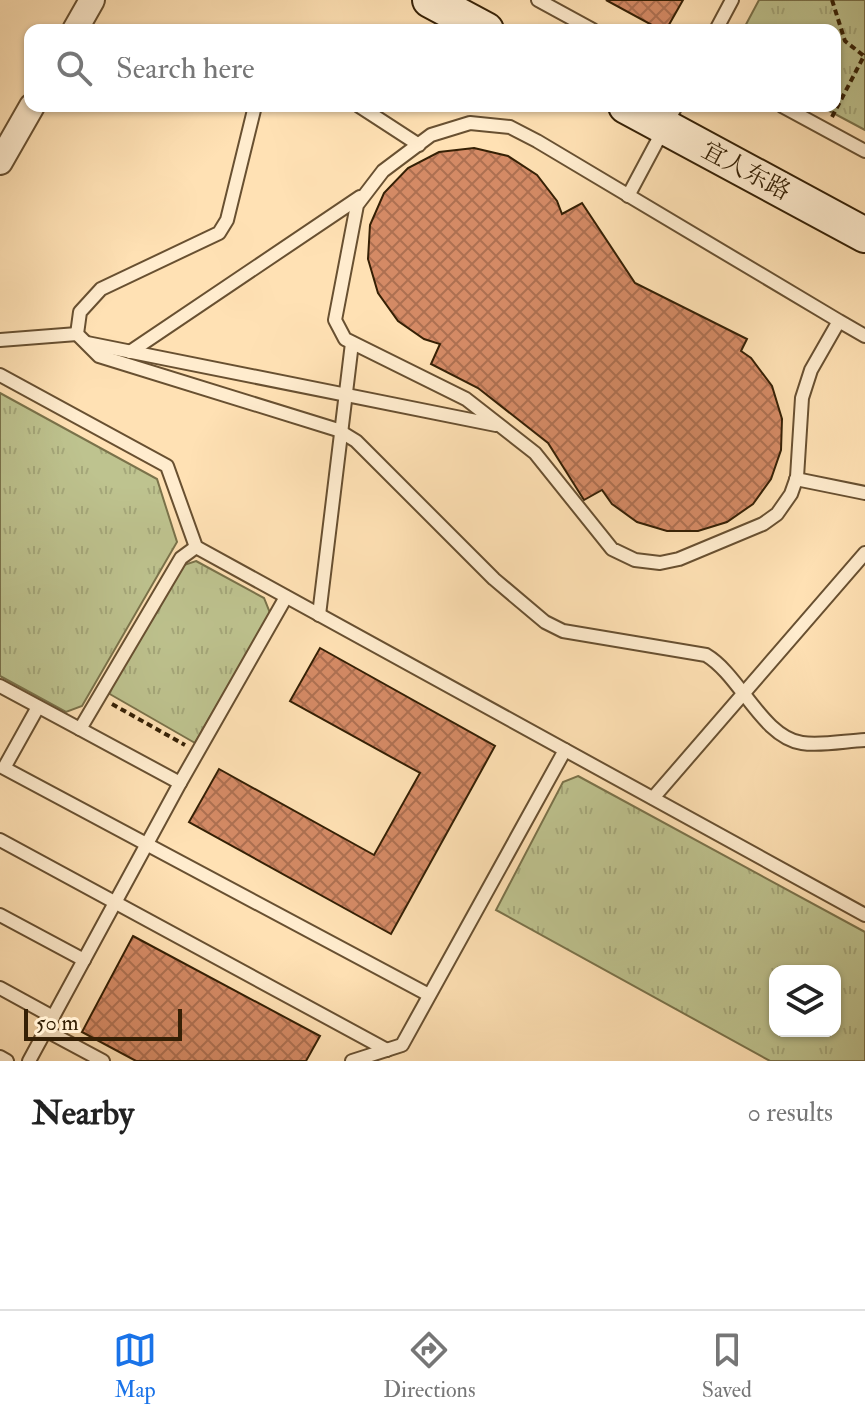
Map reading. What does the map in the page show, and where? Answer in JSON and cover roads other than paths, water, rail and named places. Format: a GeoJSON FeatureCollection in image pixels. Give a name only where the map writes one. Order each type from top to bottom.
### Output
{"type":"FeatureCollection","features":[{"type":"Feature","properties":{"kind":"street"},"geometry":{"type":"LineString","coordinates":[[78,24],[92,0]]}},
{"type":"Feature","properties":{"kind":"street"},"geometry":{"type":"LineString","coordinates":[[430,0],[475,24]]}},
{"type":"Feature","properties":{"kind":"street"},"geometry":{"type":"LineString","coordinates":[[0,162],[29,112]]}},
{"type":"Feature","properties":{"kind":"street","name":"宜人东路"},"geometry":{"type":"LineString","coordinates":[[670,116],[865,235]]}},
{"type":"Feature","properties":{"kind":"lane"},"geometry":{"type":"LineString","coordinates":[[538,0],[582,24]]}},
{"type":"Feature","properties":{"kind":"lane"},"geometry":{"type":"LineString","coordinates":[[719,24],[732,0]]}},
{"type":"Feature","properties":{"kind":"lane"},"geometry":{"type":"LineString","coordinates":[[254,112],[227,220],[219,233],[101,289],[80,312],[82,339],[99,356],[341,432],[356,441],[494,579],[545,622],[563,631],[706,655],[721,664],[779,735],[802,743],[865,740]]}},
{"type":"Feature","properties":{"kind":"lane"},"geometry":{"type":"LineString","coordinates":[[368,112],[419,145]]}},
{"type":"Feature","properties":{"kind":"lane"},"geometry":{"type":"LineString","coordinates":[[793,112],[865,151]]}},
{"type":"Feature","properties":{"kind":"lane"},"geometry":{"type":"LineString","coordinates":[[628,196],[670,116]]}},
{"type":"Feature","properties":{"kind":"lane"},"geometry":{"type":"LineString","coordinates":[[839,321],[811,370],[802,398],[796,479],[791,494],[777,514],[763,524],[679,559],[660,563],[635,560],[612,549],[535,453],[466,399],[345,339],[335,320],[357,205],[383,171],[431,135],[470,123],[510,127],[865,336]]}},
{"type":"Feature","properties":{"kind":"lane"},"geometry":{"type":"LineString","coordinates":[[130,352],[366,193]]}},
{"type":"Feature","properties":{"kind":"lane"},"geometry":{"type":"LineString","coordinates":[[0,340],[82,339],[130,352],[500,425]]}},
{"type":"Feature","properties":{"kind":"lane"},"geometry":{"type":"LineString","coordinates":[[319,615],[352,343]]}},
{"type":"Feature","properties":{"kind":"lane"},"geometry":{"type":"LineString","coordinates":[[0,375],[167,466],[196,547],[865,915]]}},
{"type":"Feature","properties":{"kind":"lane"},"geometry":{"type":"LineString","coordinates":[[796,479],[865,493]]}},
{"type":"Feature","properties":{"kind":"lane"},"geometry":{"type":"LineString","coordinates":[[80,729],[181,558],[196,547]]}},
{"type":"Feature","properties":{"kind":"lane"},"geometry":{"type":"LineString","coordinates":[[653,798],[865,553]]}},
{"type":"Feature","properties":{"kind":"lane"},"geometry":{"type":"LineString","coordinates":[[29,1061],[145,845],[286,597]]}},
{"type":"Feature","properties":{"kind":"lane"},"geometry":{"type":"LineString","coordinates":[[0,686],[180,783]]}},
{"type":"Feature","properties":{"kind":"lane"},"geometry":{"type":"LineString","coordinates":[[38,707],[2,772],[429,995]]}},
{"type":"Feature","properties":{"kind":"lane"},"geometry":{"type":"LineString","coordinates":[[352,1061],[402,1045],[565,750]]}},
{"type":"Feature","properties":{"kind":"lane"},"geometry":{"type":"LineString","coordinates":[[0,840],[387,1050]]}},
{"type":"Feature","properties":{"kind":"lane"},"geometry":{"type":"LineString","coordinates":[[0,915],[84,960]]}},
{"type":"Feature","properties":{"kind":"lane"},"geometry":{"type":"LineString","coordinates":[[0,988],[53,1017]]}},
{"type":"Feature","properties":{"kind":"lane"},"geometry":{"type":"LineString","coordinates":[[45,1030],[103,1061]]}},
{"type":"Feature","properties":{"kind":"lane"},"geometry":{"type":"LineString","coordinates":[[0,1057],[7,1061]]}}]}
